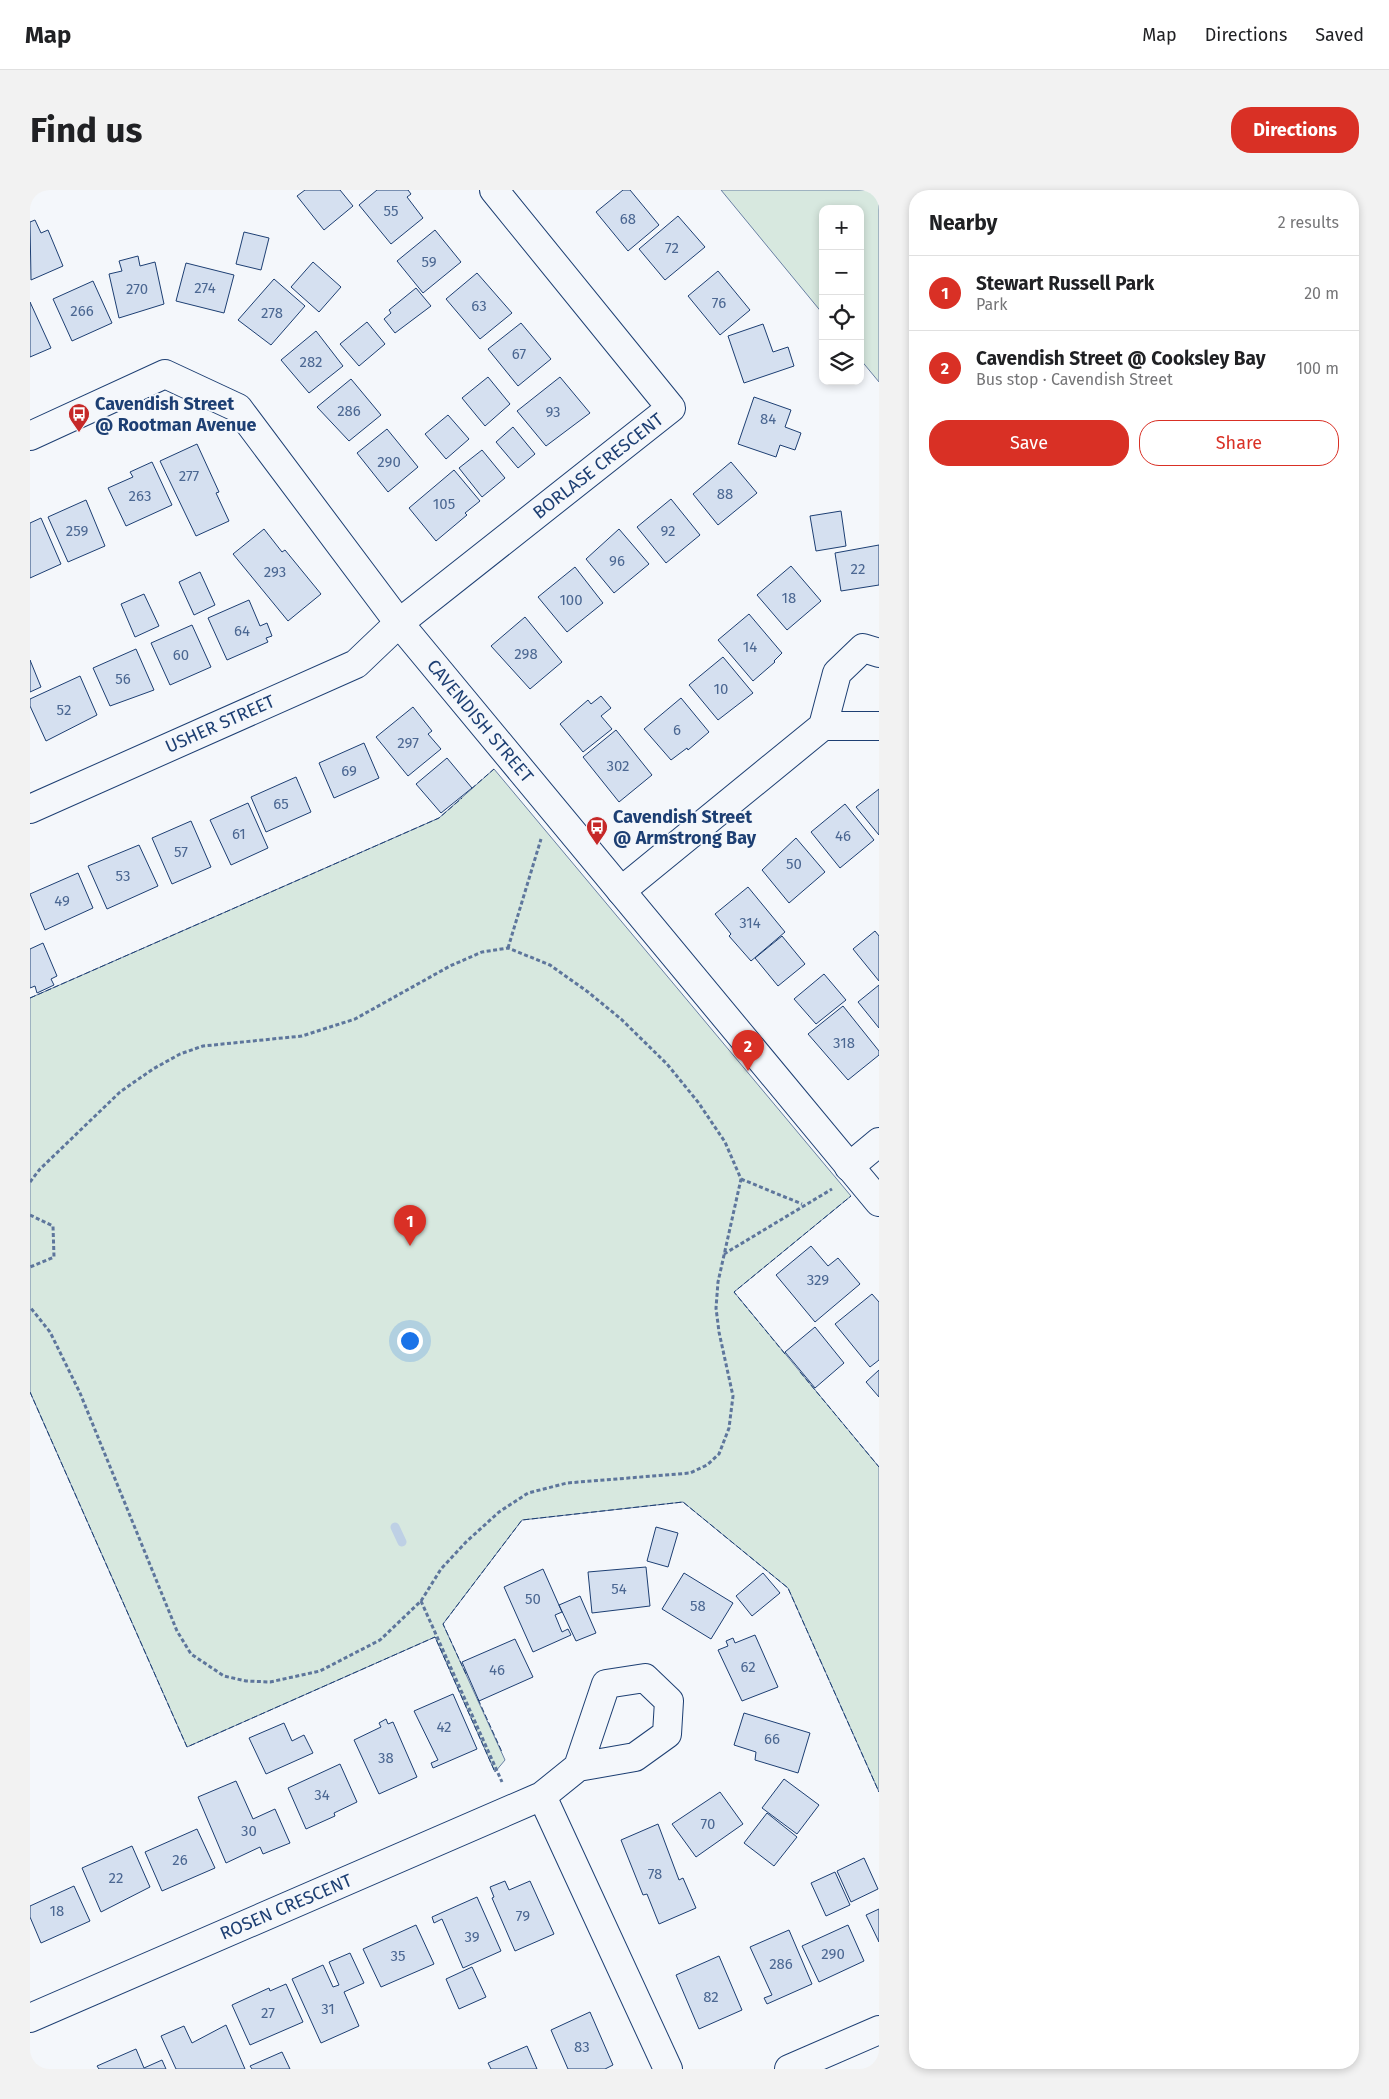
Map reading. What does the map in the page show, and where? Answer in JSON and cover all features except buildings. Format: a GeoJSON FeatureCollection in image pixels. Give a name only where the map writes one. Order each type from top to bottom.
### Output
{"type":"FeatureCollection","features":[{"type":"Feature","properties":{"kind":"street","name":"BORLASE CRESCENT"},"geometry":{"type":"LineString","coordinates":[[399,623],[671,408],[494,190]]}},
{"type":"Feature","properties":{"kind":"street","name":"CAVENDISH STREET"},"geometry":{"type":"LineString","coordinates":[[30,436],[165,374],[238,408],[399,623],[879,1202]]}},
{"type":"Feature","properties":{"kind":"street","name":"USHER STREET"},"geometry":{"type":"LineString","coordinates":[[30,809],[356,664],[399,623]]}},
{"type":"Feature","properties":{"kind":"street"},"geometry":{"type":"LineString","coordinates":[[621,891],[823,726],[837,673],[863,648],[879,653]]}},
{"type":"Feature","properties":{"kind":"street"},"geometry":{"type":"LineString","coordinates":[[823,726],[879,726]]}},
{"type":"Feature","properties":{"kind":"street"},"geometry":{"type":"LineString","coordinates":[[849,1167],[879,1142]]}},
{"type":"Feature","properties":{"kind":"street","name":"ROSEN CRESCENT"},"geometry":{"type":"LineString","coordinates":[[30,2018],[542,1796],[578,1767]]}},
{"type":"Feature","properties":{"kind":"street"},"geometry":{"type":"LineString","coordinates":[[542,1796],[668,2069]]}},
{"type":"Feature","properties":{"kind":"street"},"geometry":{"type":"LineString","coordinates":[[790,2069],[879,2030]]}},
{"type":"Feature","properties":{"kind":"path"},"geometry":{"type":"LineString","coordinates":[[508,948],[540,841],[554,810]]}},
{"type":"Feature","properties":{"kind":"path"},"geometry":{"type":"LineString","coordinates":[[30,1182],[40,1169],[120,1092],[153,1069],[180,1054],[203,1046],[302,1036],[354,1019],[450,966],[482,952],[508,948],[550,965],[588,992],[621,1020],[667,1064],[698,1102],[725,1142],[741,1179],[724,1254],[716,1308],[719,1332],[733,1396],[730,1428],[719,1454],[707,1465],[690,1473],[567,1483],[528,1493],[499,1512],[466,1542],[442,1569],[421,1601],[380,1640],[320,1671],[270,1682],[246,1681],[224,1676],[191,1654],[177,1630],[80,1393],[50,1332],[30,1307]]}},
{"type":"Feature","properties":{"kind":"path"},"geometry":{"type":"LineString","coordinates":[[724,1254],[803,1205],[741,1179]]}},
{"type":"Feature","properties":{"kind":"path"},"geometry":{"type":"LineString","coordinates":[[30,1215],[53,1226],[54,1257],[30,1267]]}},
{"type":"Feature","properties":{"kind":"path"},"geometry":{"type":"LineString","coordinates":[[421,1601],[514,1808]]}},
{"type":"Feature","properties":{"kind":"shaded area"},"geometry":{"type":"Polygon","coordinates":[[[721,190],[879,190],[879,382],[864,364],[864,205],[819,205],[819,309],[721,190]]]}},
{"type":"Feature","properties":{"kind":"shaded area"},"geometry":{"type":"Polygon","coordinates":[[[494,769],[851,1196],[734,1292],[879,1467],[879,1792],[788,1588],[683,1502],[522,1520],[443,1624],[505,1760],[495,1772],[435,1637],[187,1747],[30,1392],[30,998],[439,818],[494,769]]]}},
{"type":"Feature","properties":{"kind":"waterway"},"geometry":{"type":"LineString","coordinates":[[395,1527],[402,1542]]}},
{"type":"Feature","properties":{"kind":"fence"},"geometry":{"type":"LineString","coordinates":[[471,789],[494,769]]}},
{"type":"Feature","properties":{"kind":"fence"},"geometry":{"type":"LineString","coordinates":[[30,998],[439,818],[462,798]]}},
{"type":"Feature","properties":{"kind":"fence"},"geometry":{"type":"LineString","coordinates":[[785,1354],[734,1292],[851,1196]]}},
{"type":"Feature","properties":{"kind":"fence"},"geometry":{"type":"LineString","coordinates":[[800,1372],[879,1467]]}},
{"type":"Feature","properties":{"kind":"fence"},"geometry":{"type":"LineString","coordinates":[[30,1392],[187,1747],[435,1637],[495,1772]]}},
{"type":"Feature","properties":{"kind":"fence"},"geometry":{"type":"LineString","coordinates":[[466,1674],[443,1624],[522,1520],[683,1502],[788,1588],[879,1792]]}},
{"type":"Feature","properties":{"kind":"fence"},"geometry":{"type":"LineString","coordinates":[[478,1699],[502,1752]]}},
{"type":"Feature","properties":{"kind":"place","name":"Cavendish Street @ Rootman Avenue"},"geometry":{"type":"Point","coordinates":[79,433]}},
{"type":"Feature","properties":{"kind":"place","name":"Cavendish Street @ Armstrong Bay"},"geometry":{"type":"Point","coordinates":[597,846]}},
{"type":"Feature","properties":{"kind":"place","name":"Cavendish Street @ Cooksley Bay"},"geometry":{"type":"Point","coordinates":[748,1071]}},
{"type":"Feature","properties":{"kind":"place","name":"Stewart Russell Park"},"geometry":{"type":"Point","coordinates":[410,1246]}}]}
